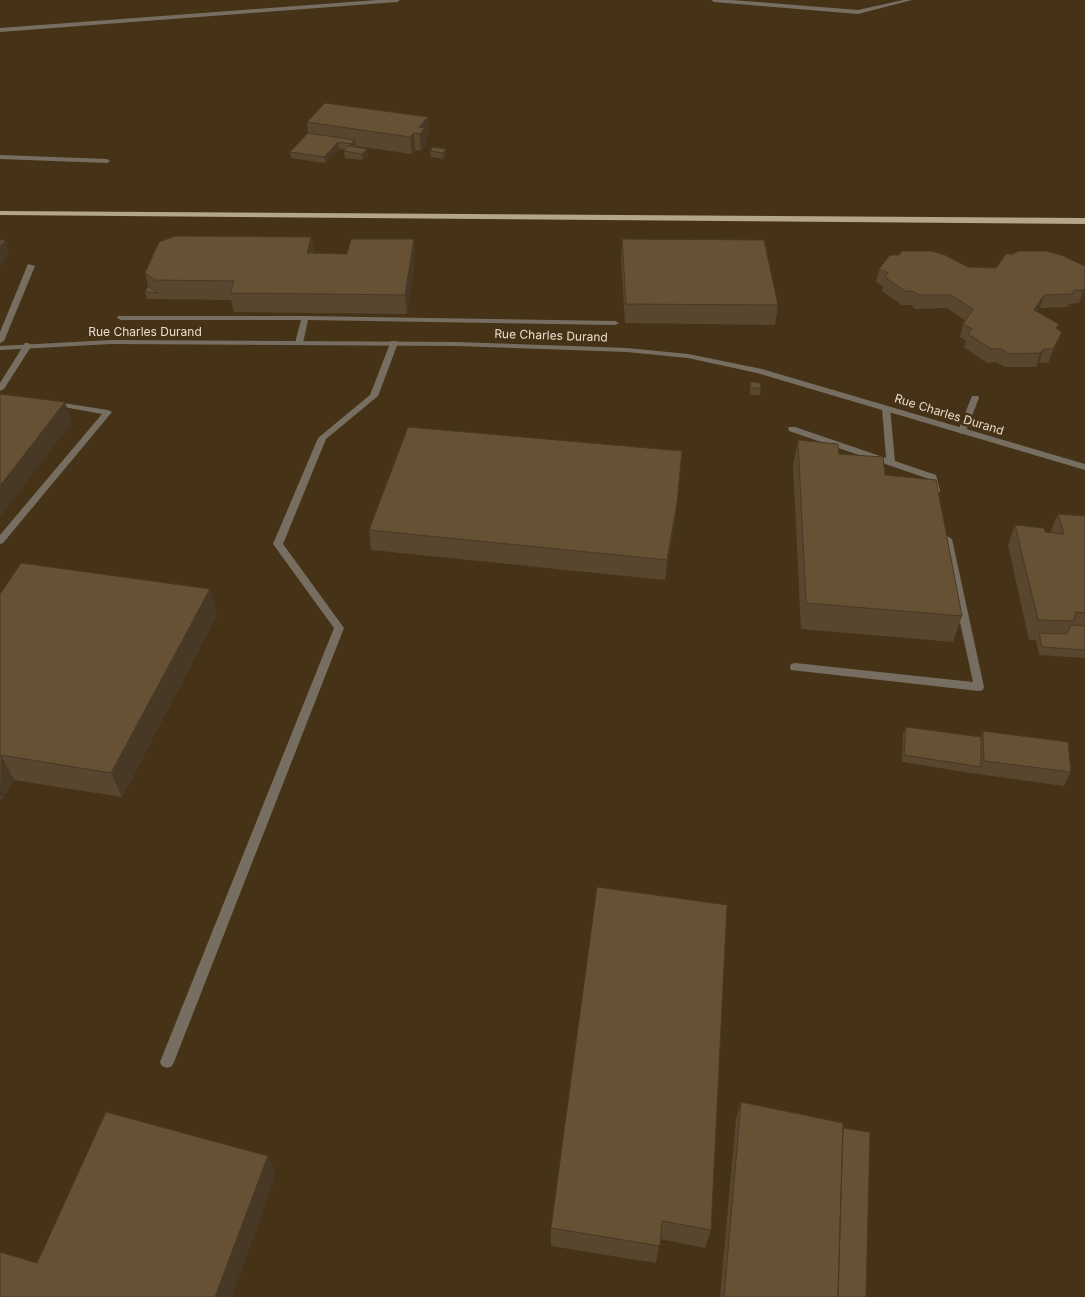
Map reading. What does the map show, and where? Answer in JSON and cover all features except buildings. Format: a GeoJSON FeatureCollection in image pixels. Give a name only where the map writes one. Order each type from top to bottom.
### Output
{"type":"FeatureCollection","features":[{"type":"Feature","properties":{"kind":"main road"},"geometry":{"type":"LineString","coordinates":[[0,213],[1085,222]]}},
{"type":"Feature","properties":{"kind":"street"},"geometry":{"type":"LineString","coordinates":[[0,30],[397,0]]}},
{"type":"Feature","properties":{"kind":"street"},"geometry":{"type":"LineString","coordinates":[[714,0],[858,12],[909,0]]}},
{"type":"Feature","properties":{"kind":"street"},"geometry":{"type":"LineString","coordinates":[[0,157],[107,161]]}},
{"type":"Feature","properties":{"kind":"street"},"geometry":{"type":"LineString","coordinates":[[0,341],[31,266]]}},
{"type":"Feature","properties":{"kind":"street"},"geometry":{"type":"LineString","coordinates":[[121,318],[305,318],[615,323]]}},
{"type":"Feature","properties":{"kind":"street"},"geometry":{"type":"LineString","coordinates":[[299,343],[305,318]]}},
{"type":"Feature","properties":{"kind":"street","name":"Rue Charles Durand"},"geometry":{"type":"LineString","coordinates":[[0,348],[111,342],[394,344],[627,350],[688,356],[759,370],[1085,467]]}},
{"type":"Feature","properties":{"kind":"street"},"geometry":{"type":"LineString","coordinates":[[167,1062],[339,628],[278,544],[322,438],[374,396],[394,344]]}},
{"type":"Feature","properties":{"kind":"street"},"geometry":{"type":"LineString","coordinates":[[0,389],[28,345]]}},
{"type":"Feature","properties":{"kind":"street"},"geometry":{"type":"LineString","coordinates":[[0,394],[10,396]]}},
{"type":"Feature","properties":{"kind":"street"},"geometry":{"type":"LineString","coordinates":[[962,431],[974,398]]}},
{"type":"Feature","properties":{"kind":"street"},"geometry":{"type":"LineString","coordinates":[[0,541],[108,412],[39,401]]}},
{"type":"Feature","properties":{"kind":"street"},"geometry":{"type":"LineString","coordinates":[[886,408],[891,463]]}},
{"type":"Feature","properties":{"kind":"street"},"geometry":{"type":"LineString","coordinates":[[792,429],[933,477],[939,506]]}},
{"type":"Feature","properties":{"kind":"street"},"geometry":{"type":"LineString","coordinates":[[795,667],[980,687],[943,525]]}}]}
